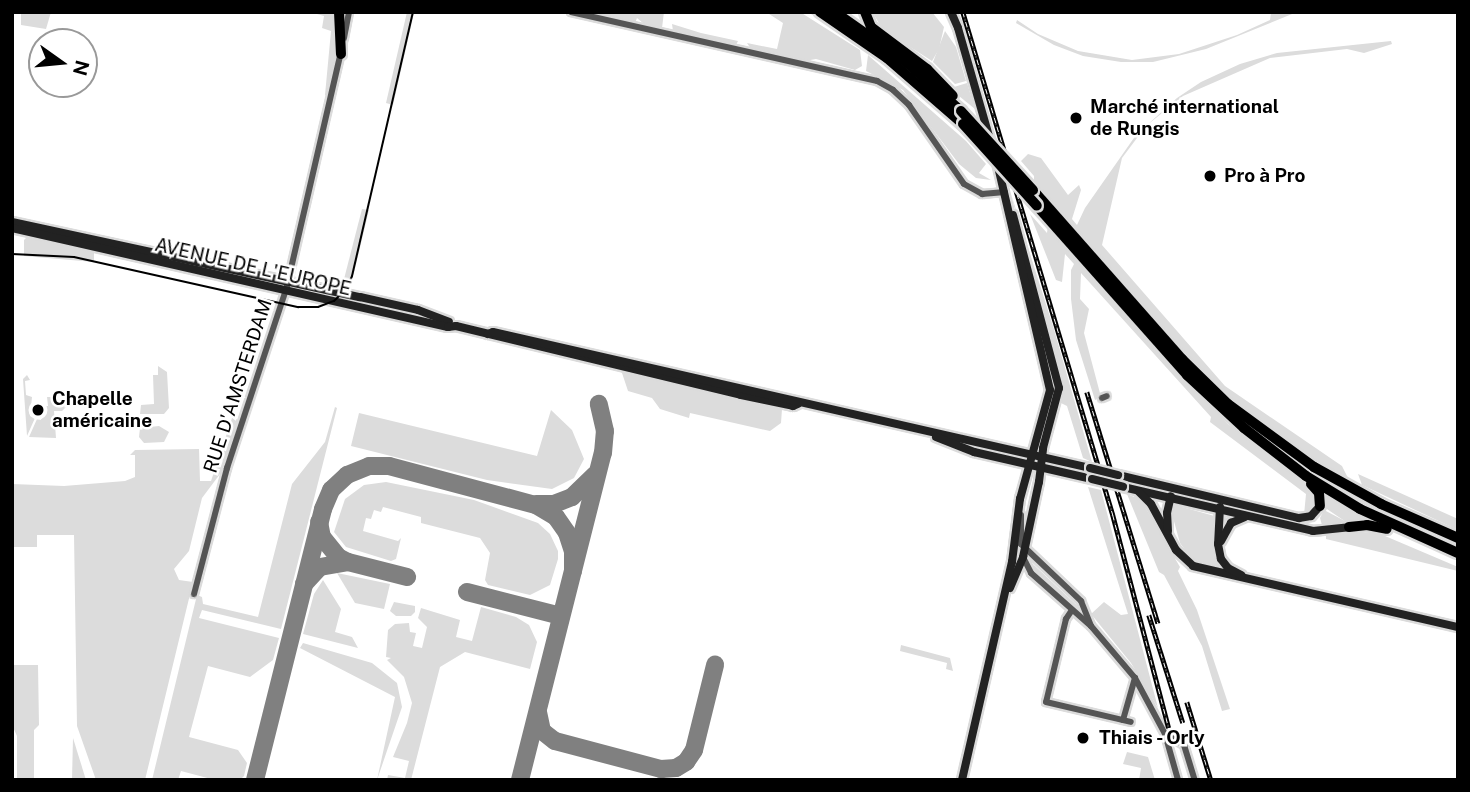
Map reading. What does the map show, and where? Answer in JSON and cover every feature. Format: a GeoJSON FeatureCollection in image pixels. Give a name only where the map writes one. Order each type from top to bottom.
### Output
{"type":"FeatureCollection","features":[{"type":"Feature","properties":{"kind":"highway"},"geometry":{"type":"LineString","coordinates":[[339,12],[341,54]]}},
{"type":"Feature","properties":{"kind":"highway"},"geometry":{"type":"LineString","coordinates":[[820,12],[887,58],[963,124],[1190,368],[1258,428],[1314,467],[1381,505],[1458,538]]}},
{"type":"Feature","properties":{"kind":"highway"},"geometry":{"type":"LineString","coordinates":[[835,12],[895,54],[961,111],[1033,190],[1195,384],[1253,436],[1307,476],[1405,532],[1458,553]]}},
{"type":"Feature","properties":{"kind":"highway"},"geometry":{"type":"LineString","coordinates":[[865,12],[871,27],[949,89],[961,111]]}},
{"type":"Feature","properties":{"kind":"highway"},"geometry":{"type":"LineString","coordinates":[[1307,476],[1319,493],[1320,506]]}},
{"type":"Feature","properties":{"kind":"highway"},"geometry":{"type":"LineString","coordinates":[[1349,527],[1372,525],[1405,532]]}},
{"type":"Feature","properties":{"kind":"main road"},"geometry":{"type":"LineString","coordinates":[[943,12],[962,43]]}},
{"type":"Feature","properties":{"kind":"main road"},"geometry":{"type":"LineString","coordinates":[[951,12],[1017,225],[1059,388],[1023,556],[1003,605]]}},
{"type":"Feature","properties":{"kind":"main road"},"geometry":{"type":"LineString","coordinates":[[962,780],[1012,562],[1020,499],[1050,390],[1013,242],[1005,192]]}},
{"type":"Feature","properties":{"kind":"main road","name":"AVENUE DE L'EUROPE"},"geometry":{"type":"LineString","coordinates":[[12,222],[418,310],[456,327]]}},
{"type":"Feature","properties":{"kind":"main road","name":"AVENUE DE L'EUROPE"},"geometry":{"type":"LineString","coordinates":[[12,228],[348,304],[488,334],[493,332],[793,400],[798,404],[922,431],[962,443]]}},
{"type":"Feature","properties":{"kind":"main road"},"geometry":{"type":"LineString","coordinates":[[348,304],[351,295]]}},
{"type":"Feature","properties":{"kind":"main road"},"geometry":{"type":"LineString","coordinates":[[962,443],[1031,455],[1042,463],[1092,480],[1170,499],[1299,518],[1311,516],[1320,506]]}},
{"type":"Feature","properties":{"kind":"main road"},"geometry":{"type":"LineString","coordinates":[[962,443],[1029,465],[1042,463],[1090,468],[1186,492],[1252,517],[1313,531],[1349,527]]}},
{"type":"Feature","properties":{"kind":"main road"},"geometry":{"type":"LineString","coordinates":[[1139,492],[1151,504],[1181,555],[1193,566],[1458,626]]}},
{"type":"Feature","properties":{"kind":"main road"},"geometry":{"type":"LineString","coordinates":[[1169,538],[1167,513],[1170,499],[1174,493],[1186,492]]}},
{"type":"Feature","properties":{"kind":"main road"},"geometry":{"type":"LineString","coordinates":[[1220,505],[1219,551],[1228,568],[1251,580]]}},
{"type":"Feature","properties":{"kind":"main road"},"geometry":{"type":"LineString","coordinates":[[1219,551],[1223,533],[1231,523],[1252,517]]}},
{"type":"Feature","properties":{"kind":"street","name":"RUE D'AMSTERDAM"},"geometry":{"type":"LineString","coordinates":[[194,594],[227,468],[286,290],[349,12]]}},
{"type":"Feature","properties":{"kind":"street","name":"RUE D'AMSTERDAM"},"geometry":{"type":"LineString","coordinates":[[347,22],[355,12]]}},
{"type":"Feature","properties":{"kind":"street"},"geometry":{"type":"LineString","coordinates":[[571,12],[884,84],[909,105],[964,184],[982,194],[1005,192]]}},
{"type":"Feature","properties":{"kind":"street"},"geometry":{"type":"LineString","coordinates":[[667,34],[669,24]]}},
{"type":"Feature","properties":{"kind":"street"},"geometry":{"type":"LineString","coordinates":[[1020,499],[1021,544],[1081,601],[1091,626]]}},
{"type":"Feature","properties":{"kind":"street"},"geometry":{"type":"LineString","coordinates":[[1023,556],[1031,573],[1091,626],[1135,678],[1164,734],[1178,780]]}},
{"type":"Feature","properties":{"kind":"street"},"geometry":{"type":"LineString","coordinates":[[1012,562],[1016,574]]}},
{"type":"Feature","properties":{"kind":"street"},"geometry":{"type":"LineString","coordinates":[[1072,610],[1066,619],[1046,702],[1131,722]]}},
{"type":"Feature","properties":{"kind":"street"},"geometry":{"type":"LineString","coordinates":[[1123,720],[1135,678]]}},
{"type":"Feature","properties":{"kind":"street"},"geometry":{"type":"LineString","coordinates":[[1164,734],[1184,745],[1195,780]]}},
{"type":"Feature","properties":{"kind":"shaded area"},"geometry":{"type":"Polygon","coordinates":[[[21,12],[51,12],[46,28],[21,25],[21,12]]]}},
{"type":"Feature","properties":{"kind":"shaded area"},"geometry":{"type":"Polygon","coordinates":[[[310,12],[336,12],[338,41],[328,96],[325,95],[331,31],[322,28],[324,16],[310,12]]]}},
{"type":"Feature","properties":{"kind":"shaded area"},"geometry":{"type":"Polygon","coordinates":[[[407,12],[414,13],[393,105],[386,103],[407,12]]]}},
{"type":"Feature","properties":{"kind":"shaded area"},"geometry":{"type":"Polygon","coordinates":[[[588,12],[664,12],[662,28],[644,24],[637,18],[635,23],[588,12]]]}},
{"type":"Feature","properties":{"kind":"shaded area"},"geometry":{"type":"Polygon","coordinates":[[[766,12],[800,12],[860,50],[862,66],[855,70],[816,59],[805,61],[751,49],[747,43],[777,49],[783,23],[766,12]]]}},
{"type":"Feature","properties":{"kind":"shaded area"},"geometry":{"type":"Polygon","coordinates":[[[808,12],[814,12],[871,51],[928,99],[985,153],[985,156],[909,84],[870,53],[808,12]]]}},
{"type":"Feature","properties":{"kind":"shaded area"},"geometry":{"type":"Polygon","coordinates":[[[932,12],[944,27],[939,49],[932,61],[882,29],[873,13],[932,12]]]}},
{"type":"Feature","properties":{"kind":"shaded area"},"geometry":{"type":"Polygon","coordinates":[[[1271,12],[1297,12],[1206,49],[1153,62],[1121,62],[1083,56],[1054,45],[1016,23],[1017,20],[1038,34],[1078,51],[1132,60],[1179,54],[1237,35],[1270,20],[1271,12]]]}},
{"type":"Feature","properties":{"kind":"shaded area"},"geometry":{"type":"Polygon","coordinates":[[[672,24],[738,41],[736,45],[673,31],[672,24]]]}},
{"type":"Feature","properties":{"kind":"shaded area"},"geometry":{"type":"Polygon","coordinates":[[[945,31],[956,47],[966,81],[955,84],[933,62],[945,31]]]}},
{"type":"Feature","properties":{"kind":"shaded area"},"geometry":{"type":"Polygon","coordinates":[[[1391,41],[1392,44],[1364,53],[1347,49],[1270,58],[1183,96],[1146,126],[1122,158],[1102,245],[1225,386],[1342,466],[1348,478],[1328,470],[1253,417],[1186,358],[1034,185],[1034,176],[1021,161],[1028,154],[1041,158],[1068,195],[1079,185],[1081,190],[1072,219],[1077,225],[1085,208],[1136,135],[1177,98],[1201,82],[1240,64],[1277,53],[1391,41]]]}},
{"type":"Feature","properties":{"kind":"shaded area"},"geometry":{"type":"Polygon","coordinates":[[[868,55],[966,141],[986,164],[979,173],[991,180],[976,178],[959,164],[903,90],[866,71],[868,55]]]}},
{"type":"Feature","properties":{"kind":"shaded area"},"geometry":{"type":"Polygon","coordinates":[[[967,83],[975,109],[959,96],[954,87],[967,83]]]}},
{"type":"Feature","properties":{"kind":"shaded area"},"geometry":{"type":"Polygon","coordinates":[[[1010,191],[1092,462],[1083,458],[1067,406],[1061,403],[1062,385],[1010,191]]]}},
{"type":"Feature","properties":{"kind":"shaded area"},"geometry":{"type":"Polygon","coordinates":[[[362,209],[369,210],[351,285],[343,283],[362,209]]]}},
{"type":"Feature","properties":{"kind":"shaded area"},"geometry":{"type":"Polygon","coordinates":[[[1030,214],[1047,233],[1048,225],[1228,424],[1315,491],[1316,505],[1309,513],[1304,515],[1306,494],[1210,422],[1211,417],[1081,273],[1080,299],[1089,309],[1084,333],[1101,397],[1095,400],[1076,340],[1071,299],[1071,270],[1074,264],[1065,254],[1062,282],[1056,280],[1030,214]]]}},
{"type":"Feature","properties":{"kind":"shaded area"},"geometry":{"type":"Polygon","coordinates":[[[29,235],[94,250],[94,262],[24,256],[24,240],[29,235]]]}},
{"type":"Feature","properties":{"kind":"shaded area"},"geometry":{"type":"Polygon","coordinates":[[[158,366],[167,372],[169,408],[164,414],[140,414],[141,405],[154,404],[153,375],[158,375],[158,366]]]}},
{"type":"Feature","properties":{"kind":"shaded area"},"geometry":{"type":"Polygon","coordinates":[[[621,370],[782,409],[781,423],[770,431],[690,413],[689,418],[660,409],[652,398],[628,391],[621,370]]]}},
{"type":"Feature","properties":{"kind":"shaded area"},"geometry":{"type":"Polygon","coordinates":[[[27,375],[30,380],[25,381],[26,395],[32,397],[30,416],[35,418],[27,436],[23,379],[27,375]]]}},
{"type":"Feature","properties":{"kind":"shaded area"},"geometry":{"type":"Polygon","coordinates":[[[47,397],[52,397],[59,405],[68,405],[62,411],[54,411],[56,438],[29,437],[37,419],[41,420],[44,406],[48,406],[47,397]]]}},
{"type":"Feature","properties":{"kind":"shaded area"},"geometry":{"type":"Polygon","coordinates":[[[335,407],[337,408],[281,629],[202,610],[199,618],[279,638],[273,660],[250,677],[208,666],[189,737],[238,750],[247,763],[244,776],[240,780],[215,780],[181,771],[178,780],[152,780],[197,595],[202,597],[203,604],[258,617],[292,484],[325,442],[335,407]]]}},
{"type":"Feature","properties":{"kind":"shaded area"},"geometry":{"type":"Polygon","coordinates":[[[551,410],[572,430],[584,459],[574,478],[552,489],[487,480],[351,446],[359,413],[537,456],[551,410]]]}},
{"type":"Feature","properties":{"kind":"shaded area"},"geometry":{"type":"Polygon","coordinates":[[[1231,412],[1401,518],[1384,518],[1293,463],[1231,412]]]}},
{"type":"Feature","properties":{"kind":"shaded area"},"geometry":{"type":"Polygon","coordinates":[[[233,415],[239,422],[223,470],[202,498],[189,551],[174,569],[179,580],[193,582],[145,780],[96,780],[77,726],[74,535],[37,535],[37,547],[12,547],[12,484],[64,486],[125,481],[135,477],[135,455],[130,455],[135,450],[199,449],[200,481],[211,481],[233,415]]]}},
{"type":"Feature","properties":{"kind":"shaded area"},"geometry":{"type":"Polygon","coordinates":[[[159,426],[169,432],[164,442],[144,443],[139,437],[140,428],[159,426]]]}},
{"type":"Feature","properties":{"kind":"shaded area"},"geometry":{"type":"Polygon","coordinates":[[[1358,474],[1458,519],[1458,530],[1362,485],[1358,474]]]}},
{"type":"Feature","properties":{"kind":"shaded area"},"geometry":{"type":"Polygon","coordinates":[[[386,482],[474,500],[538,523],[550,534],[558,551],[550,585],[530,595],[488,585],[485,580],[490,553],[480,538],[421,523],[421,517],[383,507],[381,512],[374,510],[371,519],[366,518],[363,531],[398,541],[401,538],[396,559],[391,561],[346,547],[334,532],[345,499],[364,485],[386,482]]]}},
{"type":"Feature","properties":{"kind":"shaded area"},"geometry":{"type":"Polygon","coordinates":[[[1088,487],[1101,490],[1158,708],[1131,663],[1091,614],[1104,602],[1121,615],[1128,614],[1088,487]]]}},
{"type":"Feature","properties":{"kind":"shaded area"},"geometry":{"type":"Polygon","coordinates":[[[1127,494],[1137,498],[1145,507],[1180,567],[1178,571],[1197,610],[1230,709],[1222,711],[1202,646],[1164,575],[1159,572],[1127,494]]]}},
{"type":"Feature","properties":{"kind":"shaded area"},"geometry":{"type":"Polygon","coordinates":[[[1327,497],[1368,521],[1349,524],[1324,507],[1327,497]]]}},
{"type":"Feature","properties":{"kind":"shaded area"},"geometry":{"type":"Polygon","coordinates":[[[1175,505],[1218,517],[1215,551],[1222,566],[1219,569],[1191,558],[1180,543],[1172,514],[1175,505]]]}},
{"type":"Feature","properties":{"kind":"shaded area"},"geometry":{"type":"Polygon","coordinates":[[[1324,510],[1345,521],[1346,525],[1327,528],[1322,525],[1320,518],[1324,510]]]}},
{"type":"Feature","properties":{"kind":"shaded area"},"geometry":{"type":"Polygon","coordinates":[[[1345,532],[1378,533],[1458,567],[1458,571],[1326,539],[1326,536],[1345,532]]]}},
{"type":"Feature","properties":{"kind":"shaded area"},"geometry":{"type":"Polygon","coordinates":[[[1033,564],[1083,611],[1086,620],[1035,572],[1033,564]]]}},
{"type":"Feature","properties":{"kind":"shaded area"},"geometry":{"type":"Polygon","coordinates":[[[337,573],[390,584],[384,609],[355,603],[337,573]]]}},
{"type":"Feature","properties":{"kind":"shaded area"},"geometry":{"type":"Polygon","coordinates":[[[323,580],[341,609],[335,632],[352,637],[358,648],[303,634],[314,594],[323,580]]]}},
{"type":"Feature","properties":{"kind":"shaded area"},"geometry":{"type":"Polygon","coordinates":[[[394,602],[415,606],[415,612],[411,616],[396,616],[390,611],[394,602]]]}},
{"type":"Feature","properties":{"kind":"shaded area"},"geometry":{"type":"Polygon","coordinates":[[[481,607],[516,617],[529,625],[537,642],[530,669],[465,652],[440,667],[411,780],[387,780],[388,775],[405,778],[409,761],[393,757],[412,703],[404,677],[387,660],[391,658],[386,657],[388,630],[395,624],[409,623],[410,632],[416,633],[413,646],[422,648],[427,627],[418,618],[421,608],[460,620],[456,637],[472,641],[481,607]]]}},
{"type":"Feature","properties":{"kind":"shaded area"},"geometry":{"type":"Polygon","coordinates":[[[303,643],[372,663],[397,683],[402,707],[377,780],[395,697],[300,648],[303,643]]]}},
{"type":"Feature","properties":{"kind":"shaded area"},"geometry":{"type":"Polygon","coordinates":[[[901,645],[950,658],[953,671],[946,669],[947,663],[900,651],[901,645]]]}},
{"type":"Feature","properties":{"kind":"shaded area"},"geometry":{"type":"Polygon","coordinates":[[[12,665],[38,665],[39,725],[34,730],[34,780],[17,780],[17,736],[12,725],[12,665]]]}},
{"type":"Feature","properties":{"kind":"shaded area"},"geometry":{"type":"Polygon","coordinates":[[[73,738],[86,780],[72,780],[73,738]]]}},
{"type":"Feature","properties":{"kind":"shaded area"},"geometry":{"type":"Polygon","coordinates":[[[1127,752],[1148,757],[1155,780],[1139,780],[1141,768],[1123,764],[1127,752]]]}},
{"type":"Feature","properties":{"kind":"taxiway"},"geometry":{"type":"LineString","coordinates":[[520,780],[603,453],[605,431],[599,404]]}},
{"type":"Feature","properties":{"kind":"taxiway"},"geometry":{"type":"LineString","coordinates":[[255,780],[323,509],[331,490],[347,475],[369,466],[389,466],[536,505],[556,517],[567,533],[573,552],[573,571]]}},
{"type":"Feature","properties":{"kind":"taxiway"},"geometry":{"type":"LineString","coordinates":[[536,504],[554,504],[572,497],[595,475]]}},
{"type":"Feature","properties":{"kind":"taxiway"},"geometry":{"type":"LineString","coordinates":[[319,522],[322,537],[338,557],[407,577]]}},
{"type":"Feature","properties":{"kind":"taxiway"},"geometry":{"type":"LineString","coordinates":[[304,584],[320,567],[348,562]]}},
{"type":"Feature","properties":{"kind":"taxiway"},"geometry":{"type":"LineString","coordinates":[[467,592],[561,616]]}},
{"type":"Feature","properties":{"kind":"taxiway"},"geometry":{"type":"LineString","coordinates":[[538,712],[542,731],[555,741],[661,769],[676,768],[686,762],[694,750],[715,665]]}},
{"type":"Feature","properties":{"kind":"tram line"},"geometry":{"type":"LineString","coordinates":[[12,254],[74,257],[298,307],[318,307],[334,301],[346,289],[352,276],[413,12]]}},
{"type":"Feature","properties":{"kind":"railway"},"geometry":{"type":"LineString","coordinates":[[963,12],[1113,515],[1169,728]]}},
{"type":"Feature","properties":{"kind":"railway"},"geometry":{"type":"LineString","coordinates":[[1087,392],[1158,623]]}},
{"type":"Feature","properties":{"kind":"railway"},"geometry":{"type":"LineString","coordinates":[[1149,615],[1183,723]]}},
{"type":"Feature","properties":{"kind":"railway"},"geometry":{"type":"LineString","coordinates":[[1187,702],[1211,780]]}},
{"type":"Feature","properties":{"kind":"place","name":"Marché international de Rungis"},"geometry":{"type":"Point","coordinates":[1076,118]}},
{"type":"Feature","properties":{"kind":"place","name":"Pro à Pro"},"geometry":{"type":"Point","coordinates":[1210,176]}},
{"type":"Feature","properties":{"kind":"place","name":"Chapelle américaine"},"geometry":{"type":"Point","coordinates":[38,410]}},
{"type":"Feature","properties":{"kind":"place","name":"Thiais - Orly"},"geometry":{"type":"Point","coordinates":[1083,738]}}]}
